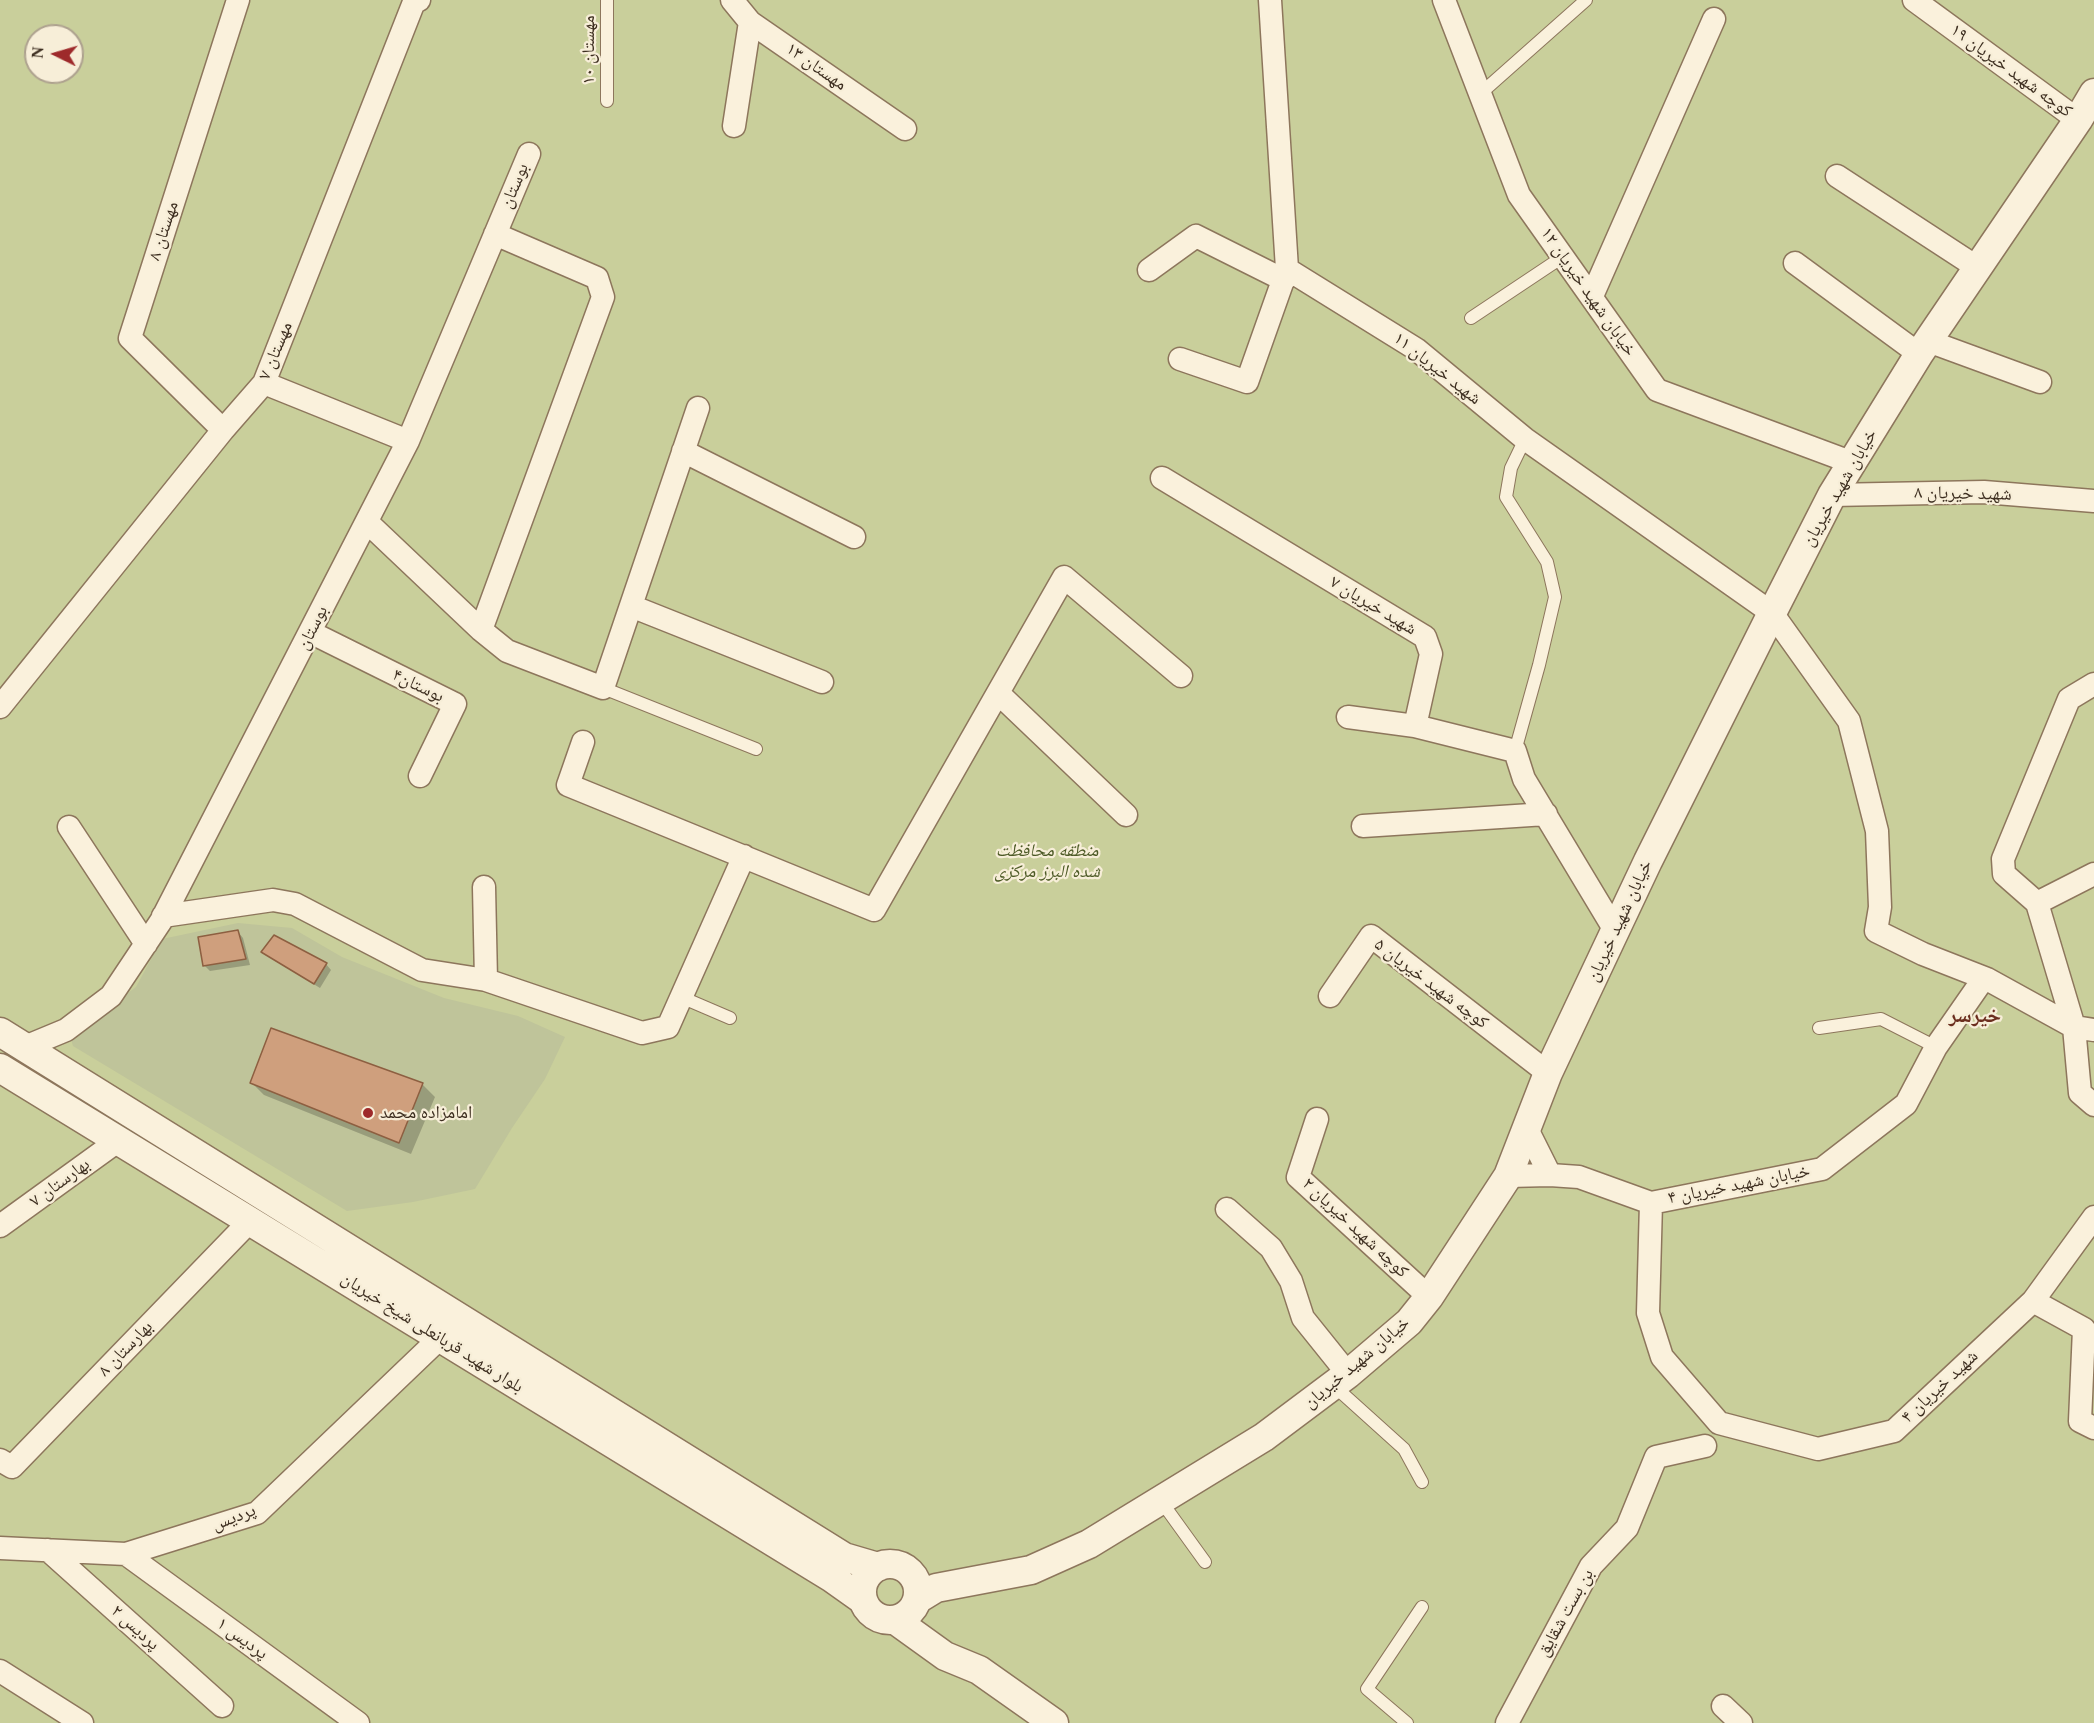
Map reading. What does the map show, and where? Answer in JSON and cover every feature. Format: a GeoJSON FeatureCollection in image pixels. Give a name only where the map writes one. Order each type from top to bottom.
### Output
{"type":"FeatureCollection","features":[{"type":"Feature","properties":{"kind":"street","name":"مهستان ۸"},"geometry":{"type":"LineString","coordinates":[[223,430],[130,338],[238,0]]}},
{"type":"Feature","properties":{"kind":"street","name":"مهستان ۷"},"geometry":{"type":"LineString","coordinates":[[0,707],[223,430],[264,383],[414,2],[419,0]]}},
{"type":"Feature","properties":{"kind":"street","name":"مهستان ۱۳"},"geometry":{"type":"LineString","coordinates":[[732,0],[750,22],[905,129]]}},
{"type":"Feature","properties":{"kind":"street"},"geometry":{"type":"LineString","coordinates":[[1180,359],[1247,382],[1286,275],[1270,0]]}},
{"type":"Feature","properties":{"kind":"street","name":"خیابان شهید خیریان ۱۲"},"geometry":{"type":"LineString","coordinates":[[1449,2],[1480,94],[1519,195],[1657,390],[1853,463]]}},
{"type":"Feature","properties":{"kind":"street","name":"کوچه شهید خیریان ۱۹"},"geometry":{"type":"LineString","coordinates":[[1922,2],[2078,120]]}},
{"type":"Feature","properties":{"kind":"street"},"geometry":{"type":"LineString","coordinates":[[1592,296],[1714,19]]}},
{"type":"Feature","properties":{"kind":"street"},"geometry":{"type":"LineString","coordinates":[[734,126],[750,22]]}},
{"type":"Feature","properties":{"kind":"street","name":"خیابان شهید خیریان"},"geometry":{"type":"LineString","coordinates":[[909,1609],[936,1588],[1031,1570],[1089,1544],[1161,1501],[1264,1437],[1341,1379],[1409,1322],[1429,1297],[1508,1176],[1548,1073],[1648,861],[1833,495],[1924,348],[2094,93]]}},
{"type":"Feature","properties":{"kind":"street","name":"بوستان"},"geometry":{"type":"LineString","coordinates":[[25,1047],[66,1030],[111,996],[163,916],[408,441],[529,154]]}},
{"type":"Feature","properties":{"kind":"street"},"geometry":{"type":"LineString","coordinates":[[1837,176],[1978,268]]}},
{"type":"Feature","properties":{"kind":"street"},"geometry":{"type":"LineString","coordinates":[[481,630],[603,297],[597,278],[495,234]]}},
{"type":"Feature","properties":{"kind":"street","name":"شهید خیریان ۱۱"},"geometry":{"type":"LineString","coordinates":[[1149,270],[1196,236],[1286,275],[1416,349],[1525,439],[1772,613],[1848,721],[1877,831],[1880,907],[1876,931],[1923,954],[1984,978]]}},
{"type":"Feature","properties":{"kind":"street"},"geometry":{"type":"LineString","coordinates":[[1795,263],[1924,348],[2040,382]]}},
{"type":"Feature","properties":{"kind":"street"},"geometry":{"type":"LineString","coordinates":[[264,383],[408,441]]}},
{"type":"Feature","properties":{"kind":"street"},"geometry":{"type":"LineString","coordinates":[[367,522],[481,630],[507,651],[603,688],[698,408]]}},
{"type":"Feature","properties":{"kind":"street"},"geometry":{"type":"LineString","coordinates":[[683,451],[854,537]]}},
{"type":"Feature","properties":{"kind":"street","name":"شهید خیریان ۷"},"geometry":{"type":"LineString","coordinates":[[1162,478],[1425,637],[1431,654],[1415,726]]}},
{"type":"Feature","properties":{"kind":"street","name":"شهید خیریان ۸"},"geometry":{"type":"LineString","coordinates":[[1833,495],[1984,492],[2094,501]]}},
{"type":"Feature","properties":{"kind":"street"},"geometry":{"type":"LineString","coordinates":[[583,742],[568,784],[874,910],[1064,577],[1181,676]]}},
{"type":"Feature","properties":{"kind":"street"},"geometry":{"type":"LineString","coordinates":[[632,606],[822,682]]}},
{"type":"Feature","properties":{"kind":"street","name":"بوستان۴"},"geometry":{"type":"LineString","coordinates":[[310,632],[455,704],[420,776]]}},
{"type":"Feature","properties":{"kind":"street"},"geometry":{"type":"LineString","coordinates":[[2094,684],[2069,699],[2003,859],[2004,874],[2037,903],[2084,1028],[2080,1093],[2094,1105]]}},
{"type":"Feature","properties":{"kind":"street"},"geometry":{"type":"LineString","coordinates":[[998,693],[1126,814]]}},
{"type":"Feature","properties":{"kind":"street"},"geometry":{"type":"LineString","coordinates":[[1348,717],[1415,726],[1515,751],[1524,779],[1616,932]]}},
{"type":"Feature","properties":{"kind":"street"},"geometry":{"type":"LineString","coordinates":[[1363,826],[1546,814]]}},
{"type":"Feature","properties":{"kind":"street"},"geometry":{"type":"LineString","coordinates":[[69,827],[146,944]]}},
{"type":"Feature","properties":{"kind":"street"},"geometry":{"type":"LineString","coordinates":[[163,916],[273,900],[296,904],[422,970],[486,980],[642,1033],[668,1027],[744,856]]}},
{"type":"Feature","properties":{"kind":"street"},"geometry":{"type":"LineString","coordinates":[[2037,903],[2094,874]]}},
{"type":"Feature","properties":{"kind":"street"},"geometry":{"type":"LineString","coordinates":[[484,887],[486,980]]}},
{"type":"Feature","properties":{"kind":"street","name":"کوچه شهید خیریان ۵"},"geometry":{"type":"LineString","coordinates":[[1330,996],[1371,936],[1548,1073]]}},
{"type":"Feature","properties":{"kind":"street"},"geometry":{"type":"LineString","coordinates":[[1984,978],[2084,1028]]}},
{"type":"Feature","properties":{"kind":"street","name":"خیابان شهید خیریان ۴"},"geometry":{"type":"LineString","coordinates":[[1508,1176],[1550,1174],[1578,1177],[1651,1203],[1822,1169],[1906,1104],[1936,1047],[1984,978]]}},
{"type":"Feature","properties":{"kind":"street"},"geometry":{"type":"LineString","coordinates":[[0,1032],[266,1197],[712,1489],[843,1557],[891,1567],[912,1573],[916,1581],[909,1609],[887,1620],[872,1614],[863,1600],[862,1592],[866,1577],[891,1567],[985,1578]]}},
{"type":"Feature","properties":{"kind":"street","name":"بلوار شهید قربانعلی شیخ خیریان"},"geometry":{"type":"LineString","coordinates":[[0,1068],[440,1338],[712,1489],[863,1600]]}},
{"type":"Feature","properties":{"kind":"street","name":"کوچه شهید خیریان ۲"},"geometry":{"type":"LineString","coordinates":[[1317,1119],[1298,1177],[1429,1297]]}},
{"type":"Feature","properties":{"kind":"street"},"geometry":{"type":"LineString","coordinates":[[1527,1129],[1550,1174]]}},
{"type":"Feature","properties":{"kind":"street","name":"بهارستان ۷"},"geometry":{"type":"LineString","coordinates":[[0,1226],[119,1140]]}},
{"type":"Feature","properties":{"kind":"street"},"geometry":{"type":"LineString","coordinates":[[250,1221],[266,1197]]}},
{"type":"Feature","properties":{"kind":"street","name":"شهید خیریان ۴"},"geometry":{"type":"LineString","coordinates":[[1651,1203],[1648,1313],[1662,1357],[1719,1423],[1818,1449],[1894,1431],[2033,1301],[2094,1217]]}},
{"type":"Feature","properties":{"kind":"street"},"geometry":{"type":"LineString","coordinates":[[1227,1209],[1271,1248],[1291,1281],[1303,1318],[1341,1379]]}},
{"type":"Feature","properties":{"kind":"street","name":"بهارستان ۸"},"geometry":{"type":"LineString","coordinates":[[0,1460],[12,1467],[250,1221]]}},
{"type":"Feature","properties":{"kind":"street"},"geometry":{"type":"LineString","coordinates":[[2033,1301],[2084,1329],[2080,1421],[2094,1428]]}},
{"type":"Feature","properties":{"kind":"street","name":"پردیس"},"geometry":{"type":"LineString","coordinates":[[0,1548],[126,1554],[257,1513],[440,1338]]}},
{"type":"Feature","properties":{"kind":"street","name":"بن بست شقایق"},"geometry":{"type":"LineString","coordinates":[[1507,1723],[1591,1566],[1627,1528],[1656,1457],[1706,1446]]}},
{"type":"Feature","properties":{"kind":"street","name":"پردیس ۲"},"geometry":{"type":"LineString","coordinates":[[48,1550],[222,1706]]}},
{"type":"Feature","properties":{"kind":"street","name":"پردیس ۱"},"geometry":{"type":"LineString","coordinates":[[126,1554],[358,1723]]}},
{"type":"Feature","properties":{"kind":"street"},"geometry":{"type":"LineString","coordinates":[[909,1609],[945,1656],[979,1670],[1054,1723]]}},
{"type":"Feature","properties":{"kind":"street"},"geometry":{"type":"LineString","coordinates":[[0,1671],[82,1723]]}},
{"type":"Feature","properties":{"kind":"street"},"geometry":{"type":"LineString","coordinates":[[1723,1706],[1741,1723]]}},
{"type":"Feature","properties":{"kind":"lane","name":"مهستان ۱۰"},"geometry":{"type":"LineString","coordinates":[[607,101],[608,0]]}},
{"type":"Feature","properties":{"kind":"lane"},"geometry":{"type":"LineString","coordinates":[[1480,94],[1586,0]]}},
{"type":"Feature","properties":{"kind":"lane"},"geometry":{"type":"LineString","coordinates":[[1471,318],[1564,256]]}},
{"type":"Feature","properties":{"kind":"lane"},"geometry":{"type":"LineString","coordinates":[[1515,751],[1555,597],[1547,562],[1506,497],[1511,468],[1525,439]]}},
{"type":"Feature","properties":{"kind":"lane"},"geometry":{"type":"LineString","coordinates":[[603,688],[756,749]]}},
{"type":"Feature","properties":{"kind":"lane"},"geometry":{"type":"LineString","coordinates":[[681,997],[730,1018]]}},
{"type":"Feature","properties":{"kind":"lane"},"geometry":{"type":"LineString","coordinates":[[1819,1028],[1881,1019],[1936,1047]]}},
{"type":"Feature","properties":{"kind":"lane"},"geometry":{"type":"LineString","coordinates":[[1341,1379],[1404,1449],[1422,1482]]}},
{"type":"Feature","properties":{"kind":"lane"},"geometry":{"type":"LineString","coordinates":[[1161,1501],[1205,1562]]}},
{"type":"Feature","properties":{"kind":"lane"},"geometry":{"type":"LineString","coordinates":[[1407,1723],[1367,1689],[1422,1607]]}},
{"type":"Feature","properties":{"kind":"green space","name":"منطقه محافظت شده البرز مرکزی"},"geometry":{"type":"Polygon","coordinates":[[[0,0],[2094,0],[2094,1723],[0,1723],[0,0]]]}},
{"type":"Feature","properties":{"kind":"green space"},"geometry":{"type":"Polygon","coordinates":[[[238,923],[292,928],[342,957],[444,998],[518,1016],[565,1037],[545,1079],[475,1189],[413,1202],[347,1211],[73,1046],[70,1036],[136,987],[162,939],[238,923]]]}},
{"type":"Feature","properties":{"kind":"building"},"geometry":{"type":"Polygon","coordinates":[[[238,930],[246,959],[203,966],[198,937],[238,930]]]}},
{"type":"Feature","properties":{"kind":"building"},"geometry":{"type":"Polygon","coordinates":[[[274,935],[327,963],[314,984],[261,952],[274,935]]]}},
{"type":"Feature","properties":{"kind":"building","name":"امامزاده محمد"},"geometry":{"type":"Polygon","coordinates":[[[271,1028],[423,1083],[399,1143],[250,1083],[271,1028]]]}},
{"type":"Feature","properties":{"kind":"place","name":"امامزاده محمد"},"geometry":{"type":"Point","coordinates":[368,1113]}},
{"type":"Feature","properties":{"kind":"district","name":"خیرسر"},"geometry":{"type":"Point","coordinates":[1975,1017]}}]}
